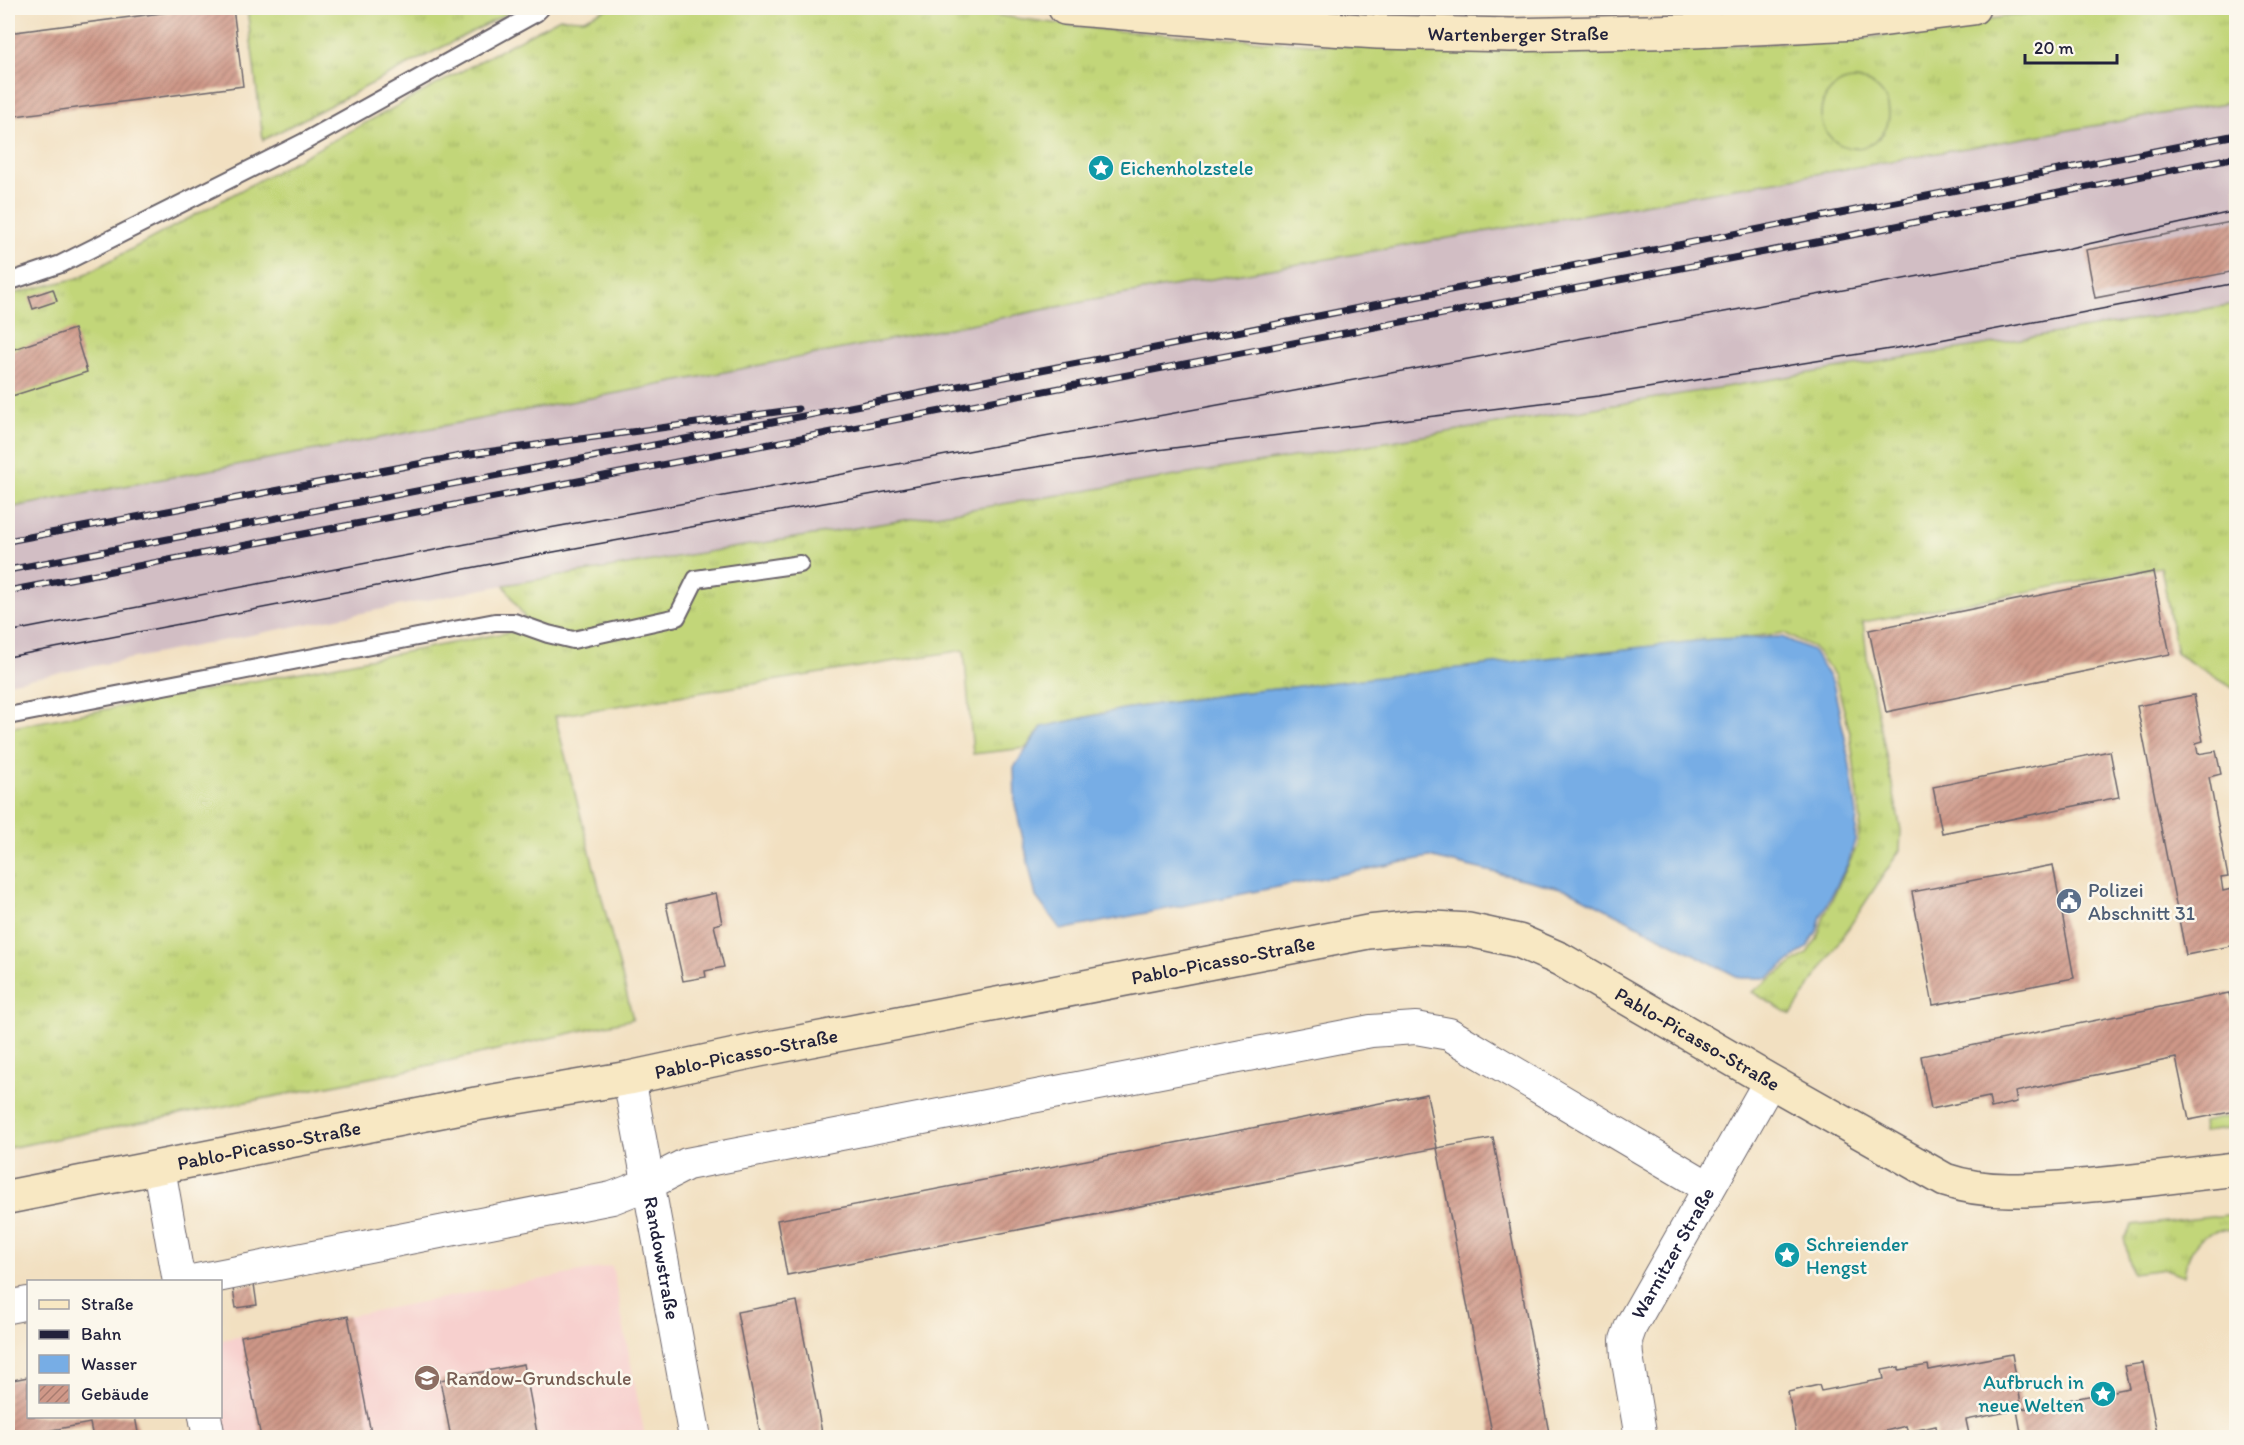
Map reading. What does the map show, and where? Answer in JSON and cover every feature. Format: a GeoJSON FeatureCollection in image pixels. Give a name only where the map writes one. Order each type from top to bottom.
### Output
{"type":"FeatureCollection","features":[{"type":"Feature","properties":{"kind":"main road","name":"Wartenberger Straße"},"geometry":{"type":"LineString","coordinates":[[1065,8],[1378,32],[1511,35],[1693,31],[1856,23],[1973,8]]}},
{"type":"Feature","properties":{"kind":"main road","name":"Pablo-Picasso-Straße"},"geometry":{"type":"LineString","coordinates":[[8,1197],[476,1104],[629,1078],[770,1047],[1359,934],[1417,927],[1469,930],[1519,941],[1560,959],[1945,1180],[1968,1188],[1992,1191],[2044,1189],[2236,1169]]}},
{"type":"Feature","properties":{"kind":"street"},"geometry":{"type":"LineString","coordinates":[[192,1280],[612,1198],[698,1161],[1371,1031],[1416,1028],[1449,1034],[1708,1186]]}},
{"type":"Feature","properties":{"kind":"street","name":"Randowstraße"},"geometry":{"type":"LineString","coordinates":[[629,1078],[695,1437]]}},
{"type":"Feature","properties":{"kind":"street","name":"Warnitzer Straße"},"geometry":{"type":"LineString","coordinates":[[1641,1437],[1627,1356],[1626,1340],[1631,1326],[1708,1186],[1770,1081]]}},
{"type":"Feature","properties":{"kind":"street","name":"Pablo-Picasso-Straße"},"geometry":{"type":"LineString","coordinates":[[159,1168],[179,1280]]}},
{"type":"Feature","properties":{"kind":"street"},"geometry":{"type":"LineString","coordinates":[[8,1307],[27,1304]]}},
{"type":"Feature","properties":{"kind":"street"},"geometry":{"type":"LineString","coordinates":[[205,1418],[209,1437]]}},
{"type":"Feature","properties":{"kind":"lane"},"geometry":{"type":"LineString","coordinates":[[8,282],[61,264],[302,143],[537,13],[541,8]]}},
{"type":"Feature","properties":{"kind":"lane"},"geometry":{"type":"LineString","coordinates":[[8,716],[495,622],[514,622],[573,640],[677,617],[696,579],[800,564]]}},
{"type":"Feature","properties":{"kind":"shaded area"},"geometry":{"type":"Polygon","coordinates":[[[2236,101],[2236,304],[504,585],[8,683],[8,508],[628,391],[1103,298],[2236,101]]]}},
{"type":"Feature","properties":{"kind":"shaded area","name":"Randow-Grundschule"},"geometry":{"type":"Polygon","coordinates":[[[612,1266],[645,1437],[222,1438],[222,1340],[612,1266]]]}},
{"type":"Feature","properties":{"kind":"green space"},"geometry":{"type":"Polygon","coordinates":[[[247,8],[518,8],[263,140],[247,8]]]}},
{"type":"Feature","properties":{"kind":"green space"},"geometry":{"type":"Polygon","coordinates":[[[608,8],[940,8],[1106,30],[1342,46],[1509,49],[1680,48],[1860,39],[2062,8],[2236,8],[2236,101],[1103,298],[628,391],[8,508],[8,295],[78,278],[560,18],[584,19],[608,8]]]}},
{"type":"Feature","properties":{"kind":"green space"},"geometry":{"type":"Polygon","coordinates":[[[1862,80],[1874,86],[1883,95],[1889,107],[1887,127],[1879,138],[1862,148],[1848,148],[1831,138],[1823,127],[1821,107],[1831,90],[1842,82],[1862,80]]]}},
{"type":"Feature","properties":{"kind":"green space"},"geometry":{"type":"Polygon","coordinates":[[[2236,304],[2236,690],[2177,654],[2161,567],[1863,622],[1868,664],[1901,830],[1900,850],[1791,1015],[1752,992],[1807,953],[1817,939],[1824,916],[1857,846],[1861,820],[1850,733],[1835,676],[1813,647],[1784,633],[1230,694],[1123,709],[1042,727],[1026,748],[973,754],[964,650],[555,716],[633,1019],[395,1073],[8,1148],[8,728],[531,628],[504,585],[2236,304]]]}},
{"type":"Feature","properties":{"kind":"green space"},"geometry":{"type":"Polygon","coordinates":[[[2236,1115],[2236,1128],[2203,1132],[2202,1122],[2236,1115]]]}},
{"type":"Feature","properties":{"kind":"green space"},"geometry":{"type":"Polygon","coordinates":[[[2236,1214],[2236,1232],[2225,1230],[2207,1234],[2189,1255],[2184,1276],[2166,1269],[2132,1273],[2124,1238],[2132,1226],[2236,1214]]]}},
{"type":"Feature","properties":{"kind":"water"},"geometry":{"type":"Polygon","coordinates":[[[1782,637],[1812,650],[1833,683],[1847,747],[1857,815],[1855,840],[1848,863],[1821,916],[1817,931],[1808,946],[1768,978],[1740,978],[1569,890],[1429,857],[1061,930],[1036,897],[1015,804],[1014,767],[1042,727],[1123,709],[1230,694],[1713,639],[1782,637]]]}},
{"type":"Feature","properties":{"kind":"building"},"geometry":{"type":"Polygon","coordinates":[[[200,8],[233,8],[243,86],[8,117],[8,33],[200,8]]]}},
{"type":"Feature","properties":{"kind":"building"},"geometry":{"type":"Polygon","coordinates":[[[2236,221],[2236,271],[2095,298],[2086,250],[2236,221]]]}},
{"type":"Feature","properties":{"kind":"building"},"geometry":{"type":"Polygon","coordinates":[[[53,289],[57,301],[33,309],[29,297],[53,289]]]}},
{"type":"Feature","properties":{"kind":"building"},"geometry":{"type":"Polygon","coordinates":[[[74,329],[87,372],[12,396],[8,382],[8,351],[74,329]]]}},
{"type":"Feature","properties":{"kind":"building"},"geometry":{"type":"Polygon","coordinates":[[[2153,572],[2170,654],[1886,712],[1869,630],[2153,572]]]}},
{"type":"Feature","properties":{"kind":"building"},"geometry":{"type":"Polygon","coordinates":[[[2194,695],[2203,741],[2196,743],[2198,754],[2216,751],[2221,774],[2209,777],[2228,877],[2221,878],[2223,891],[2236,888],[2236,945],[2186,955],[2137,706],[2194,695]]]}},
{"type":"Feature","properties":{"kind":"building"},"geometry":{"type":"Polygon","coordinates":[[[2110,751],[2119,797],[1942,833],[1933,787],[2110,751]]]}},
{"type":"Feature","properties":{"kind":"building"},"geometry":{"type":"Polygon","coordinates":[[[2053,865],[2074,978],[1933,1005],[1912,892],[2053,865]]]}},
{"type":"Feature","properties":{"kind":"building"},"geometry":{"type":"Polygon","coordinates":[[[716,893],[722,923],[714,925],[724,967],[705,971],[706,977],[683,981],[666,904],[716,893]]]}},
{"type":"Feature","properties":{"kind":"building"},"geometry":{"type":"Polygon","coordinates":[[[2229,993],[2236,1029],[2236,1111],[2189,1120],[2176,1058],[2015,1092],[2017,1102],[1991,1108],[1989,1097],[1931,1109],[1921,1056],[2229,993]]]}},
{"type":"Feature","properties":{"kind":"building"},"geometry":{"type":"Polygon","coordinates":[[[1427,1094],[1437,1148],[787,1275],[777,1220],[1427,1094]]]}},
{"type":"Feature","properties":{"kind":"building"},"geometry":{"type":"Polygon","coordinates":[[[1493,1138],[1550,1438],[1493,1438],[1437,1148],[1493,1138]]]}},
{"type":"Feature","properties":{"kind":"building"},"geometry":{"type":"Polygon","coordinates":[[[254,1284],[257,1305],[236,1308],[233,1288],[254,1284]]]}},
{"type":"Feature","properties":{"kind":"building"},"geometry":{"type":"Polygon","coordinates":[[[797,1301],[823,1438],[761,1438],[737,1312],[797,1301]]]}},
{"type":"Feature","properties":{"kind":"building"},"geometry":{"type":"Polygon","coordinates":[[[348,1316],[372,1438],[261,1438],[241,1336],[348,1316]]]}},
{"type":"Feature","properties":{"kind":"building"},"geometry":{"type":"Polygon","coordinates":[[[2012,1354],[2022,1409],[2129,1388],[2124,1366],[2143,1363],[2158,1438],[2022,1438],[2017,1410],[1966,1420],[1969,1434],[1954,1438],[1938,1438],[1936,1426],[1908,1432],[1906,1426],[1881,1432],[1882,1437],[1877,1438],[1797,1438],[1788,1392],[1819,1385],[1821,1391],[1884,1379],[1882,1370],[1899,1367],[1899,1370],[1928,1365],[1929,1370],[2012,1354]]]}},
{"type":"Feature","properties":{"kind":"building"},"geometry":{"type":"Polygon","coordinates":[[[524,1364],[538,1438],[451,1438],[440,1380],[524,1364]]]}},
{"type":"Feature","properties":{"kind":"building"},"geometry":{"type":"Polygon","coordinates":[[[27,1377],[27,1418],[135,1418],[139,1438],[93,1438],[90,1423],[8,1438],[8,1381],[27,1377]]]}},
{"type":"Feature","properties":{"kind":"tram line"},"geometry":{"type":"LineString","coordinates":[[8,632],[544,529],[2061,250],[2236,211]]}},
{"type":"Feature","properties":{"kind":"tram line"},"geometry":{"type":"LineString","coordinates":[[8,657],[548,553],[973,476],[1157,450],[1598,396],[1909,346],[2236,283]]}},
{"type":"Feature","properties":{"kind":"railway"},"geometry":{"type":"LineString","coordinates":[[8,570],[1181,343],[2236,135]]}},
{"type":"Feature","properties":{"kind":"railway"},"geometry":{"type":"LineString","coordinates":[[8,591],[1837,238],[2236,157]]}},
{"type":"Feature","properties":{"kind":"railway"},"geometry":{"type":"LineString","coordinates":[[8,541],[471,454],[798,409]]}},
{"type":"Feature","properties":{"kind":"place","name":"Eichenholzstele"},"geometry":{"type":"Point","coordinates":[1101,168]}},
{"type":"Feature","properties":{"kind":"place","name":"Polizei Abschnitt 31"},"geometry":{"type":"Point","coordinates":[2069,901]}},
{"type":"Feature","properties":{"kind":"place","name":"Schreiender Hengst"},"geometry":{"type":"Point","coordinates":[1787,1255]}},
{"type":"Feature","properties":{"kind":"place","name":"Randow-Grundschule"},"geometry":{"type":"Point","coordinates":[427,1378]}},
{"type":"Feature","properties":{"kind":"place","name":"Aufbruch in neue Welten"},"geometry":{"type":"Point","coordinates":[2103,1394]}}]}
